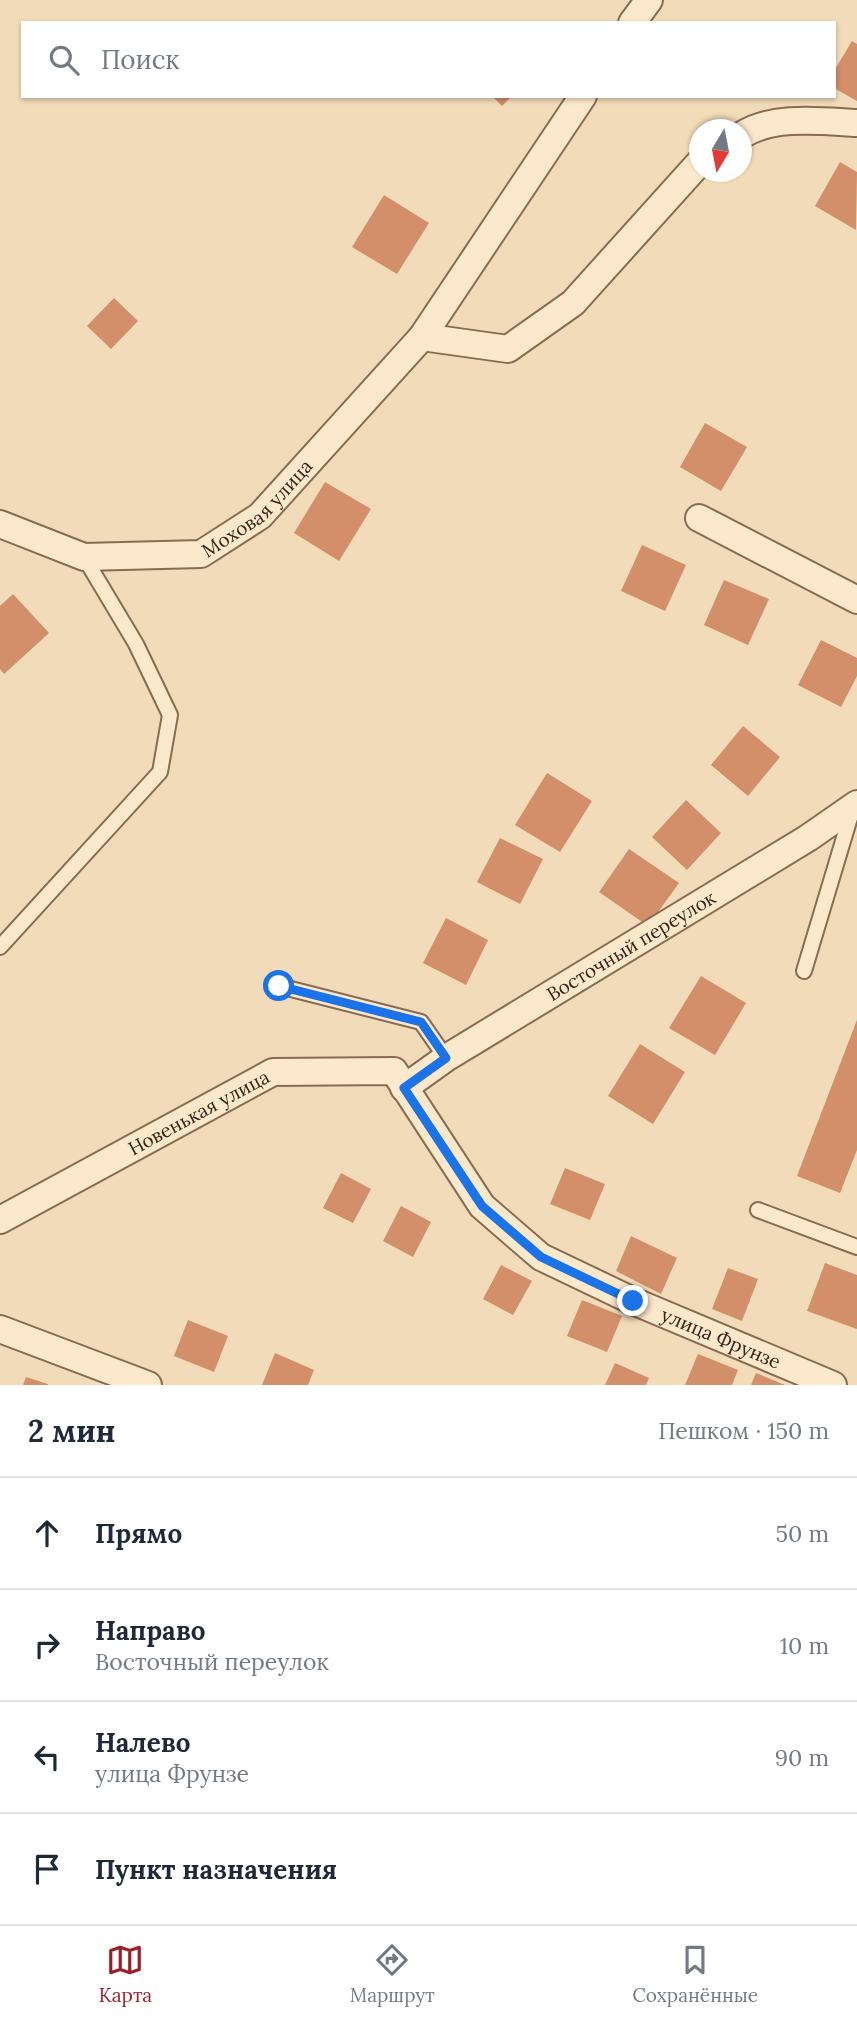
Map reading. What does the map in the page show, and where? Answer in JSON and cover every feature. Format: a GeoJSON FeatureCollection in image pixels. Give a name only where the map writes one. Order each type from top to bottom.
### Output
{"type":"FeatureCollection","features":[{"type":"Feature","properties":{"kind":"street"},"geometry":{"type":"LineString","coordinates":[[633,21],[649,0]]}},
{"type":"Feature","properties":{"kind":"street","name":"Моховая улица"},"geometry":{"type":"LineString","coordinates":[[0,524],[84,557],[201,554],[260,516],[422,337],[582,98]]}},
{"type":"Feature","properties":{"kind":"street"},"geometry":{"type":"LineString","coordinates":[[752,128],[758,124],[821,121],[857,123]]}},
{"type":"Feature","properties":{"kind":"street"},"geometry":{"type":"LineString","coordinates":[[422,337],[508,349],[573,303],[689,173]]}},
{"type":"Feature","properties":{"kind":"street"},"geometry":{"type":"LineString","coordinates":[[699,518],[857,600]]}},
{"type":"Feature","properties":{"kind":"street","name":"Восточный переулок"},"geometry":{"type":"LineString","coordinates":[[404,1088],[446,1058],[855,807]]}},
{"type":"Feature","properties":{"kind":"street","name":"Новенькая улица"},"geometry":{"type":"LineString","coordinates":[[0,1220],[273,1072],[394,1071],[404,1088]]}},
{"type":"Feature","properties":{"kind":"street","name":"улица Фрунзе"},"geometry":{"type":"LineString","coordinates":[[404,1088],[482,1206],[541,1257],[633,1301],[833,1385]]}},
{"type":"Feature","properties":{"kind":"street"},"geometry":{"type":"LineString","coordinates":[[0,1329],[148,1385]]}},
{"type":"Feature","properties":{"kind":"lane"},"geometry":{"type":"LineString","coordinates":[[0,947],[160,772],[170,715],[136,643],[84,557]]}},
{"type":"Feature","properties":{"kind":"lane"},"geometry":{"type":"LineString","coordinates":[[804,971],[855,807]]}},
{"type":"Feature","properties":{"kind":"lane"},"geometry":{"type":"LineString","coordinates":[[279,986],[421,1022],[446,1058]]}},
{"type":"Feature","properties":{"kind":"lane"},"geometry":{"type":"LineString","coordinates":[[758,1210],[857,1247]]}},
{"type":"Feature","properties":{"kind":"building"},"geometry":{"type":"Polygon","coordinates":[[[852,41],[857,44],[857,101],[836,89],[836,68],[852,41]]]}},
{"type":"Feature","properties":{"kind":"building"},"geometry":{"type":"Polygon","coordinates":[[[494,98],[510,98],[502,106],[494,98]]]}},
{"type":"Feature","properties":{"kind":"building"},"geometry":{"type":"Polygon","coordinates":[[[840,162],[857,172],[856,230],[815,206],[840,162]]]}},
{"type":"Feature","properties":{"kind":"building"},"geometry":{"type":"Polygon","coordinates":[[[384,195],[429,223],[397,274],[352,247],[384,195]]]}},
{"type":"Feature","properties":{"kind":"building"},"geometry":{"type":"Polygon","coordinates":[[[114,298],[138,321],[111,349],[87,326],[114,298]]]}},
{"type":"Feature","properties":{"kind":"building"},"geometry":{"type":"Polygon","coordinates":[[[705,423],[747,447],[721,491],[680,467],[705,423]]]}},
{"type":"Feature","properties":{"kind":"building"},"geometry":{"type":"Polygon","coordinates":[[[325,482],[371,509],[339,561],[294,533],[325,482]]]}},
{"type":"Feature","properties":{"kind":"building"},"geometry":{"type":"Polygon","coordinates":[[[642,545],[686,565],[665,611],[621,591],[642,545]]]}},
{"type":"Feature","properties":{"kind":"building"},"geometry":{"type":"Polygon","coordinates":[[[724,580],[769,599],[748,645],[704,625],[724,580]]]}},
{"type":"Feature","properties":{"kind":"building"},"geometry":{"type":"Polygon","coordinates":[[[13,594],[49,633],[4,674],[0,669],[0,606],[13,594]]]}},
{"type":"Feature","properties":{"kind":"building"},"geometry":{"type":"Polygon","coordinates":[[[821,640],[857,658],[857,676],[841,707],[798,685],[821,640]]]}},
{"type":"Feature","properties":{"kind":"building"},"geometry":{"type":"Polygon","coordinates":[[[743,726],[780,757],[748,796],[711,765],[743,726]]]}},
{"type":"Feature","properties":{"kind":"building"},"geometry":{"type":"Polygon","coordinates":[[[547,773],[592,801],[560,852],[515,825],[547,773]]]}},
{"type":"Feature","properties":{"kind":"building"},"geometry":{"type":"Polygon","coordinates":[[[686,800],[721,833],[687,870],[652,837],[686,800]]]}},
{"type":"Feature","properties":{"kind":"building"},"geometry":{"type":"Polygon","coordinates":[[[500,838],[543,859],[520,904],[477,882],[500,838]]]}},
{"type":"Feature","properties":{"kind":"building"},"geometry":{"type":"Polygon","coordinates":[[[629,849],[679,883],[648,926],[599,892],[629,849]]]}},
{"type":"Feature","properties":{"kind":"building"},"geometry":{"type":"Polygon","coordinates":[[[446,918],[488,940],[466,985],[423,963],[446,918]]]}},
{"type":"Feature","properties":{"kind":"building"},"geometry":{"type":"Polygon","coordinates":[[[701,976],[746,1003],[715,1055],[669,1028],[701,976]]]}},
{"type":"Feature","properties":{"kind":"building"},"geometry":{"type":"Polygon","coordinates":[[[857,1020],[857,1150],[840,1193],[797,1176],[857,1020]]]}},
{"type":"Feature","properties":{"kind":"building"},"geometry":{"type":"Polygon","coordinates":[[[640,1044],[685,1072],[653,1124],[608,1096],[640,1044]]]}},
{"type":"Feature","properties":{"kind":"building"},"geometry":{"type":"Polygon","coordinates":[[[565,1168],[605,1184],[590,1220],[550,1204],[565,1168]]]}},
{"type":"Feature","properties":{"kind":"building"},"geometry":{"type":"Polygon","coordinates":[[[341,1173],[371,1189],[353,1223],[323,1208],[341,1173]]]}},
{"type":"Feature","properties":{"kind":"building"},"geometry":{"type":"Polygon","coordinates":[[[401,1206],[431,1222],[413,1257],[383,1241],[401,1206]]]}},
{"type":"Feature","properties":{"kind":"building"},"geometry":{"type":"Polygon","coordinates":[[[631,1236],[677,1258],[661,1294],[616,1271],[631,1236]]]}},
{"type":"Feature","properties":{"kind":"building"},"geometry":{"type":"Polygon","coordinates":[[[825,1263],[857,1275],[857,1329],[807,1311],[825,1263]]]}},
{"type":"Feature","properties":{"kind":"building"},"geometry":{"type":"Polygon","coordinates":[[[501,1265],[532,1281],[513,1315],[483,1299],[501,1265]]]}},
{"type":"Feature","properties":{"kind":"building"},"geometry":{"type":"Polygon","coordinates":[[[728,1268],[758,1279],[742,1321],[712,1309],[728,1268]]]}},
{"type":"Feature","properties":{"kind":"building"},"geometry":{"type":"Polygon","coordinates":[[[582,1300],[622,1316],[607,1352],[567,1336],[582,1300]]]}},
{"type":"Feature","properties":{"kind":"building"},"geometry":{"type":"Polygon","coordinates":[[[188,1320],[228,1336],[214,1372],[174,1356],[188,1320]]]}},
{"type":"Feature","properties":{"kind":"building"},"geometry":{"type":"Polygon","coordinates":[[[275,1353],[314,1370],[308,1385],[262,1385],[275,1353]]]}},
{"type":"Feature","properties":{"kind":"building"},"geometry":{"type":"Polygon","coordinates":[[[698,1354],[738,1370],[732,1385],[685,1385],[698,1354]]]}},
{"type":"Feature","properties":{"kind":"building"},"geometry":{"type":"Polygon","coordinates":[[[615,1363],[649,1378],[646,1385],[605,1385],[615,1363]]]}},
{"type":"Feature","properties":{"kind":"building"},"geometry":{"type":"Polygon","coordinates":[[[756,1373],[785,1385],[751,1385],[756,1373]]]}},
{"type":"Feature","properties":{"kind":"building"},"geometry":{"type":"Polygon","coordinates":[[[26,1377],[48,1384],[48,1385],[23,1385],[26,1377]]]}},
{"type":"Feature","properties":{"kind":"route"},"geometry":{"type":"LineString","coordinates":[[279,986],[421,1022],[446,1058],[404,1088],[482,1206],[541,1257],[633,1301]]}}]}
